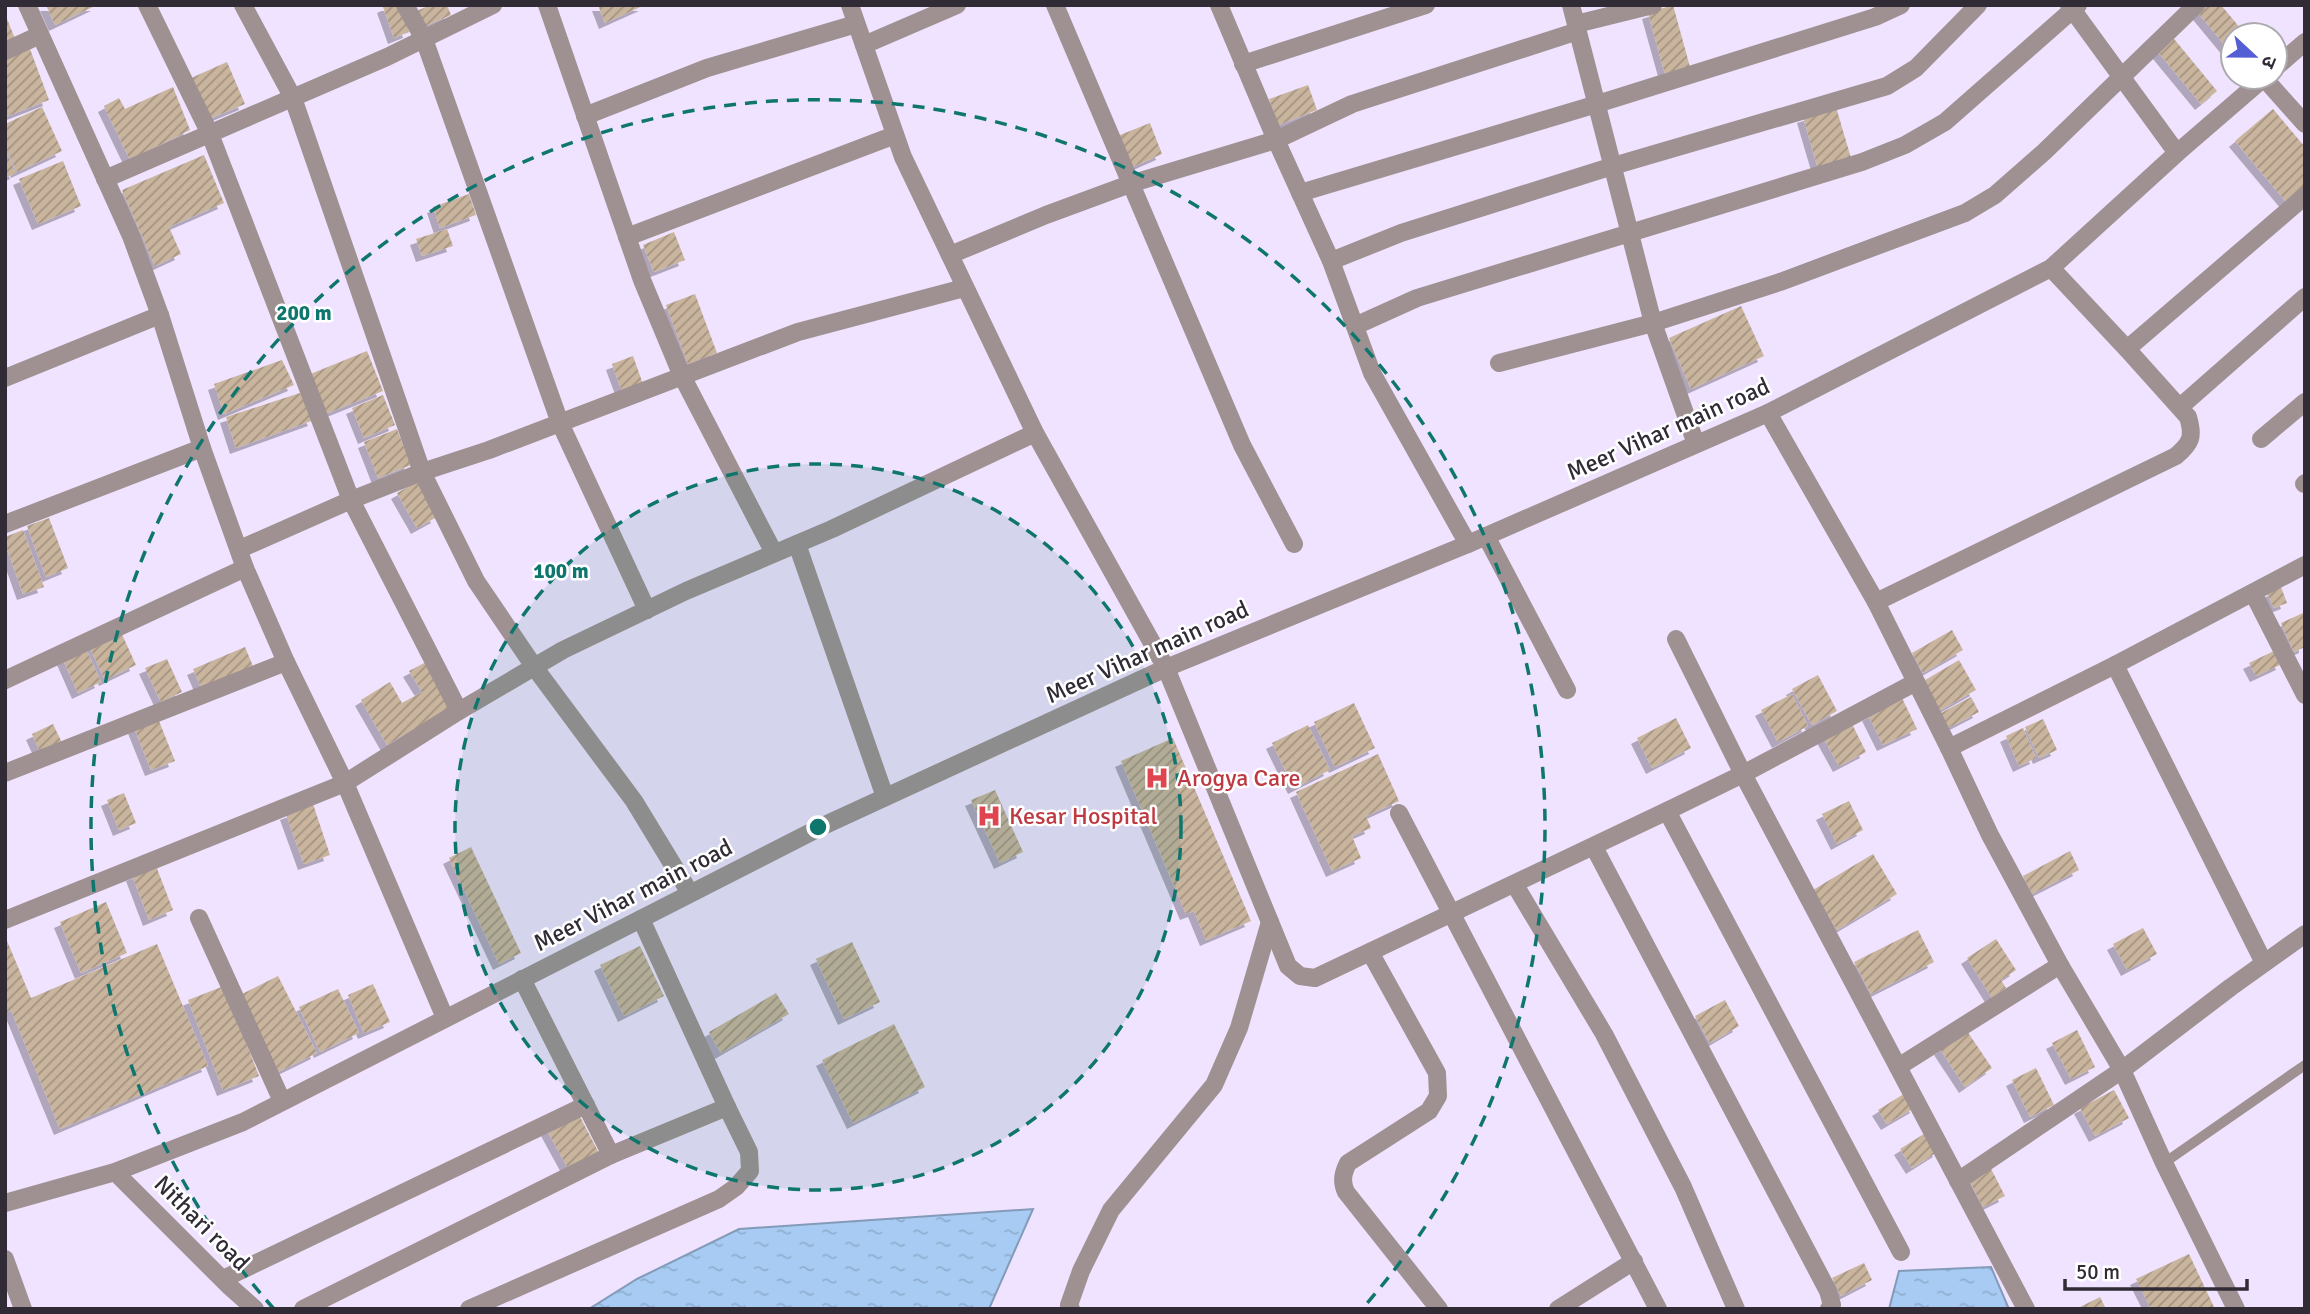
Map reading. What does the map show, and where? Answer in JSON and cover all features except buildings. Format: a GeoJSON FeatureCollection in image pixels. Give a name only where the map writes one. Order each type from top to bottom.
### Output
{"type":"FeatureCollection","features":[{"type":"Feature","properties":{"kind":"street"},"geometry":{"type":"LineString","coordinates":[[26,5],[131,236],[245,568],[286,662],[345,783],[446,1018]]}},
{"type":"Feature","properties":{"kind":"street"},"geometry":{"type":"LineString","coordinates":[[147,5],[210,134],[351,500],[459,711]]}},
{"type":"Feature","properties":{"kind":"street"},"geometry":{"type":"LineString","coordinates":[[243,5],[293,98],[422,472],[476,580],[534,668],[634,801],[690,893]]}},
{"type":"Feature","properties":{"kind":"street"},"geometry":{"type":"LineString","coordinates":[[405,5],[424,39],[560,422],[647,610]]}},
{"type":"Feature","properties":{"kind":"street"},"geometry":{"type":"LineString","coordinates":[[105,179],[293,98],[493,5]]}},
{"type":"Feature","properties":{"kind":"street"},"geometry":{"type":"LineString","coordinates":[[547,5],[642,280],[682,376],[774,554]]}},
{"type":"Feature","properties":{"kind":"street"},"geometry":{"type":"LineString","coordinates":[[850,5],[903,157],[1035,433],[1166,668],[1288,966],[1300,975],[1315,978],[1452,915],[1743,774],[1916,682]]}},
{"type":"Feature","properties":{"kind":"street"},"geometry":{"type":"LineString","coordinates":[[864,45],[957,5]]}},
{"type":"Feature","properties":{"kind":"street"},"geometry":{"type":"LineString","coordinates":[[1055,5],[1242,445],[1294,544]]}},
{"type":"Feature","properties":{"kind":"street"},"geometry":{"type":"LineString","coordinates":[[1219,5],[1331,261],[1372,373],[1468,544]]}},
{"type":"Feature","properties":{"kind":"street"},"geometry":{"type":"LineString","coordinates":[[1244,64],[1426,5]]}},
{"type":"Feature","properties":{"kind":"street"},"geometry":{"type":"LineString","coordinates":[[1571,5],[1653,323],[1696,444]]}},
{"type":"Feature","properties":{"kind":"street"},"geometry":{"type":"LineString","coordinates":[[950,255],[1130,184],[1276,140],[1352,104],[1577,27],[1653,5]]}},
{"type":"Feature","properties":{"kind":"street"},"geometry":{"type":"LineString","coordinates":[[1300,193],[1597,104],[1875,17],[1901,5]]}},
{"type":"Feature","properties":{"kind":"street"},"geometry":{"type":"LineString","coordinates":[[1331,261],[1401,233],[1614,166],[1887,86],[1916,68],[1978,5]]}},
{"type":"Feature","properties":{"kind":"street"},"geometry":{"type":"LineString","coordinates":[[1499,363],[1653,323],[1780,282],[1965,213],[1995,195],[2044,152],[2196,5]]}},
{"type":"Feature","properties":{"kind":"street"},"geometry":{"type":"LineString","coordinates":[[1355,326],[1417,298],[1862,162],[1905,145],[1945,122],[2074,7],[2120,77],[2177,153]]}},
{"type":"Feature","properties":{"kind":"street"},"geometry":{"type":"LineString","coordinates":[[585,116],[706,68],[856,24]]}},
{"type":"Feature","properties":{"kind":"street"},"geometry":{"type":"LineString","coordinates":[[5,51],[40,35]]}},
{"type":"Feature","properties":{"kind":"street"},"geometry":{"type":"LineString","coordinates":[[2289,56],[2305,42]]}},
{"type":"Feature","properties":{"kind":"street","name":"Meer Vihar main road"},"geometry":{"type":"LineString","coordinates":[[5,1203],[115,1172],[243,1122],[690,893],[884,797],[1166,668],[1468,544],[1768,413],[2051,268],[2248,91]]}},
{"type":"Feature","properties":{"kind":"street"},"geometry":{"type":"LineString","coordinates":[[2276,91],[2305,124]]}},
{"type":"Feature","properties":{"kind":"street"},"geometry":{"type":"LineString","coordinates":[[627,237],[895,135]]}},
{"type":"Feature","properties":{"kind":"street"},"geometry":{"type":"LineString","coordinates":[[2127,349],[2305,196]]}},
{"type":"Feature","properties":{"kind":"street"},"geometry":{"type":"LineString","coordinates":[[1876,602],[2176,456],[2187,446],[2193,432],[2188,417],[2051,268]]}},
{"type":"Feature","properties":{"kind":"street"},"geometry":{"type":"LineString","coordinates":[[240,549],[422,472],[798,332],[964,288]]}},
{"type":"Feature","properties":{"kind":"street"},"geometry":{"type":"LineString","coordinates":[[2180,407],[2305,297]]}},
{"type":"Feature","properties":{"kind":"street"},"geometry":{"type":"LineString","coordinates":[[5,378],[160,315]]}},
{"type":"Feature","properties":{"kind":"street"},"geometry":{"type":"LineString","coordinates":[[2261,439],[2305,402]]}},
{"type":"Feature","properties":{"kind":"street"},"geometry":{"type":"LineString","coordinates":[[1768,413],[1876,602],[1990,835],[2060,965],[2122,1070],[2164,1163],[2236,1309]]}},
{"type":"Feature","properties":{"kind":"street"},"geometry":{"type":"LineString","coordinates":[[5,920],[345,783],[563,650],[1035,433]]}},
{"type":"Feature","properties":{"kind":"street"},"geometry":{"type":"LineString","coordinates":[[5,524],[202,447]]}},
{"type":"Feature","properties":{"kind":"street"},"geometry":{"type":"LineString","coordinates":[[1486,536],[1567,690]]}},
{"type":"Feature","properties":{"kind":"street"},"geometry":{"type":"LineString","coordinates":[[797,544],[884,797]]}},
{"type":"Feature","properties":{"kind":"street"},"geometry":{"type":"LineString","coordinates":[[1949,748],[2305,565]]}},
{"type":"Feature","properties":{"kind":"street"},"geometry":{"type":"LineString","coordinates":[[5,680],[245,568]]}},
{"type":"Feature","properties":{"kind":"street"},"geometry":{"type":"LineString","coordinates":[[2253,593],[2305,695]]}},
{"type":"Feature","properties":{"kind":"street"},"geometry":{"type":"LineString","coordinates":[[1676,639],[1743,774],[2026,1309]]}},
{"type":"Feature","properties":{"kind":"street"},"geometry":{"type":"LineString","coordinates":[[5,773],[286,662]]}},
{"type":"Feature","properties":{"kind":"street"},"geometry":{"type":"LineString","coordinates":[[2115,665],[2264,963]]}},
{"type":"Feature","properties":{"kind":"street"},"geometry":{"type":"LineString","coordinates":[[1667,811],[1901,1252]]}},
{"type":"Feature","properties":{"kind":"street"},"geometry":{"type":"LineString","coordinates":[[1399,813],[1658,1309]]}},
{"type":"Feature","properties":{"kind":"street"},"geometry":{"type":"LineString","coordinates":[[1594,847],[1828,1291],[1832,1305],[1829,1309]]}},
{"type":"Feature","properties":{"kind":"street"},"geometry":{"type":"LineString","coordinates":[[1515,885],[1610,1046],[1683,1188],[1736,1309]]}},
{"type":"Feature","properties":{"kind":"street"},"geometry":{"type":"LineString","coordinates":[[199,918],[282,1101]]}},
{"type":"Feature","properties":{"kind":"street"},"geometry":{"type":"LineString","coordinates":[[469,1309],[719,1199],[736,1187],[750,1171],[749,1152],[641,919]]}},
{"type":"Feature","properties":{"kind":"street"},"geometry":{"type":"LineString","coordinates":[[1071,1309],[1069,1305],[1082,1271],[1111,1210],[1214,1085],[1239,1028],[1270,922]]}},
{"type":"Feature","properties":{"kind":"street"},"geometry":{"type":"LineString","coordinates":[[1958,1181],[2122,1070],[2305,934]]}},
{"type":"Feature","properties":{"kind":"street"},"geometry":{"type":"LineString","coordinates":[[1370,951],[1437,1073],[1438,1096],[1429,1111],[1348,1163],[1343,1172],[1343,1184],[1439,1309]]}},
{"type":"Feature","properties":{"kind":"street"},"geometry":{"type":"LineString","coordinates":[[1898,1068],[2060,965]]}},
{"type":"Feature","properties":{"kind":"street"},"geometry":{"type":"LineString","coordinates":[[522,979],[611,1155]]}},
{"type":"Feature","properties":{"kind":"street"},"geometry":{"type":"LineString","coordinates":[[223,1279],[586,1105]]}},
{"type":"Feature","properties":{"kind":"street"},"geometry":{"type":"LineString","coordinates":[[303,1309],[611,1155],[727,1107]]}},
{"type":"Feature","properties":{"kind":"street","name":"Nithari road"},"geometry":{"type":"LineString","coordinates":[[115,1172],[255,1309]]}},
{"type":"Feature","properties":{"kind":"street"},"geometry":{"type":"LineString","coordinates":[[5,1259],[23,1309]]}},
{"type":"Feature","properties":{"kind":"street"},"geometry":{"type":"LineString","coordinates":[[1558,1309],[1634,1261]]}},
{"type":"Feature","properties":{"kind":"lane"},"geometry":{"type":"LineString","coordinates":[[2164,1163],[2305,1065]]}},
{"type":"Feature","properties":{"kind":"water"},"geometry":{"type":"Polygon","coordinates":[[[1033,1209],[989,1309],[589,1309],[637,1279],[739,1229],[1033,1209]]]}},
{"type":"Feature","properties":{"kind":"water"},"geometry":{"type":"Polygon","coordinates":[[[1991,1267],[2009,1309],[1889,1309],[1899,1271],[1991,1267]]]}},
{"type":"Feature","properties":{"kind":"place","name":"Arogya Care"},"geometry":{"type":"Point","coordinates":[1157,778]}},
{"type":"Feature","properties":{"kind":"place","name":"Kesar Hospital"},"geometry":{"type":"Point","coordinates":[989,816]}}]}
